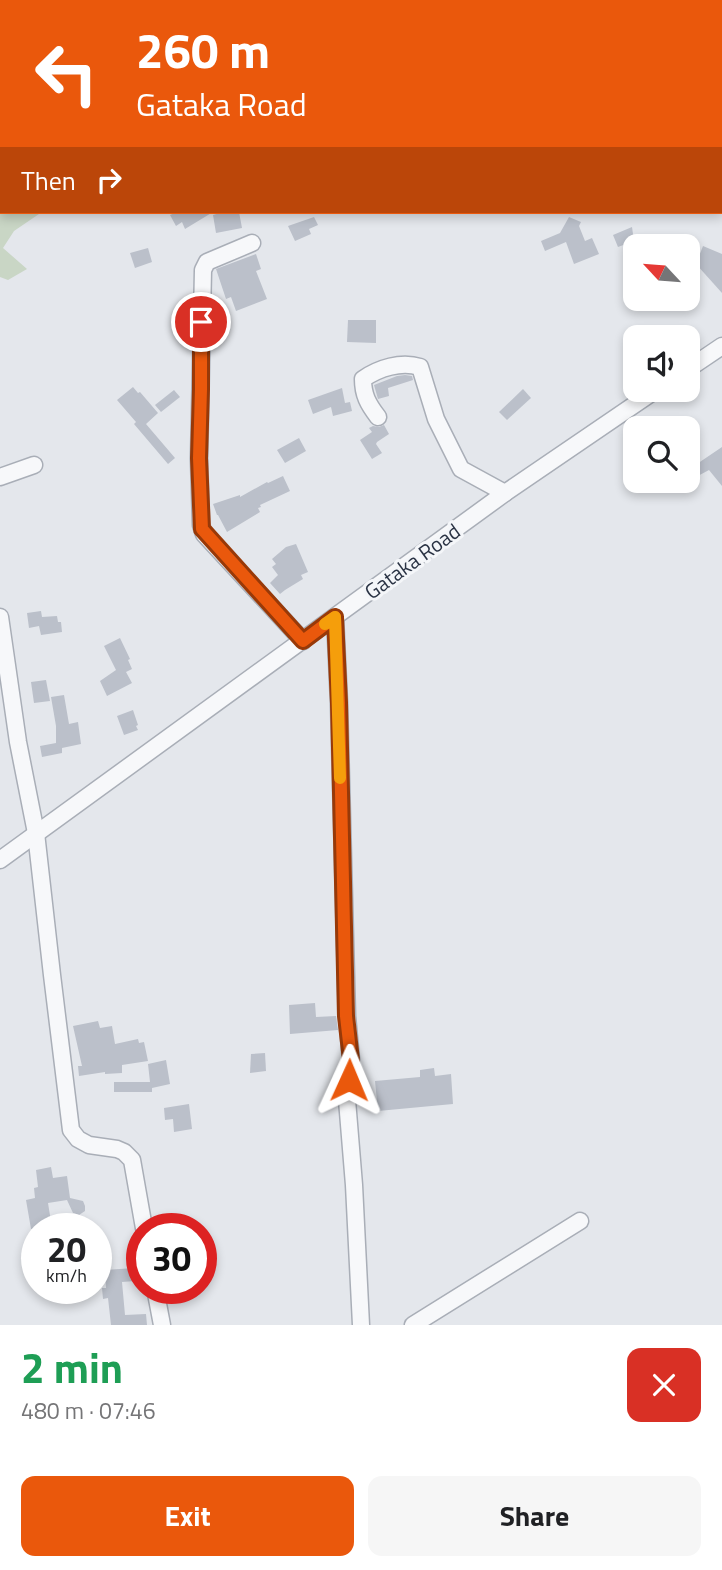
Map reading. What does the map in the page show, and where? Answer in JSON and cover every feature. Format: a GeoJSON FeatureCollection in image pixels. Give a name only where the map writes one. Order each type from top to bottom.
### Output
{"type":"FeatureCollection","features":[{"type":"Feature","properties":{"kind":"street"},"geometry":{"type":"LineString","coordinates":[[252,243],[207,262],[203,270],[199,458],[201,525],[204,534],[303,641]]}},
{"type":"Feature","properties":{"kind":"street"},"geometry":{"type":"LineString","coordinates":[[700,361],[722,346]]}},
{"type":"Feature","properties":{"kind":"street"},"geometry":{"type":"LineString","coordinates":[[378,416],[368,404],[363,391],[363,379],[374,372],[403,364],[420,367],[436,419],[461,469],[505,493]]}},
{"type":"Feature","properties":{"kind":"street","name":"Gataka Road"},"geometry":{"type":"LineString","coordinates":[[0,860],[505,493],[638,402]]}},
{"type":"Feature","properties":{"kind":"street"},"geometry":{"type":"LineString","coordinates":[[0,477],[34,465]]}},
{"type":"Feature","properties":{"kind":"street"},"geometry":{"type":"LineString","coordinates":[[0,617],[18,742],[36,833],[71,1130],[78,1139],[89,1145],[117,1149],[132,1160],[141,1213]]}},
{"type":"Feature","properties":{"kind":"street"},"geometry":{"type":"LineString","coordinates":[[335,617],[346,1016],[351,1060],[347,1100],[361,1325]]}},
{"type":"Feature","properties":{"kind":"street"},"geometry":{"type":"LineString","coordinates":[[413,1325],[580,1222]]}},
{"type":"Feature","properties":{"kind":"street"},"geometry":{"type":"LineString","coordinates":[[158,1304],[162,1325]]}},
{"type":"Feature","properties":{"kind":"green space"},"geometry":{"type":"Polygon","coordinates":[[[0,214],[39,214],[14,231],[3,248],[27,269],[8,280],[0,277],[0,214]]]}},
{"type":"Feature","properties":{"kind":"building"},"geometry":{"type":"Polygon","coordinates":[[[210,214],[185,229],[182,222],[176,226],[170,215],[210,214]]]}},
{"type":"Feature","properties":{"kind":"building"},"geometry":{"type":"Polygon","coordinates":[[[239,214],[242,228],[216,233],[213,215],[239,214]]]}},
{"type":"Feature","properties":{"kind":"building"},"geometry":{"type":"Polygon","coordinates":[[[314,217],[318,225],[309,229],[311,234],[295,241],[288,226],[314,217]]]}},
{"type":"Feature","properties":{"kind":"building"},"geometry":{"type":"Polygon","coordinates":[[[569,217],[581,222],[579,226],[585,241],[592,238],[599,254],[574,264],[566,242],[545,251],[541,241],[560,233],[569,217]]]}},
{"type":"Feature","properties":{"kind":"building"},"geometry":{"type":"Polygon","coordinates":[[[632,227],[633,234],[623,234],[623,245],[618,247],[613,235],[632,227]]]}},
{"type":"Feature","properties":{"kind":"building"},"geometry":{"type":"Polygon","coordinates":[[[703,246],[722,254],[722,293],[700,268],[703,246]]]}},
{"type":"Feature","properties":{"kind":"building"},"geometry":{"type":"Polygon","coordinates":[[[148,248],[152,262],[135,268],[130,253],[148,248]]]}},
{"type":"Feature","properties":{"kind":"building"},"geometry":{"type":"Polygon","coordinates":[[[256,254],[261,269],[256,271],[267,299],[236,311],[231,297],[226,299],[216,269],[256,254]]]}},
{"type":"Feature","properties":{"kind":"building"},"geometry":{"type":"Polygon","coordinates":[[[348,320],[376,320],[376,343],[347,342],[348,320]]]}},
{"type":"Feature","properties":{"kind":"building"},"geometry":{"type":"Polygon","coordinates":[[[405,375],[412,376],[413,380],[388,388],[389,396],[378,399],[374,385],[405,375]]]}},
{"type":"Feature","properties":{"kind":"building"},"geometry":{"type":"Polygon","coordinates":[[[133,387],[158,413],[146,424],[175,458],[168,464],[117,400],[133,387]]]}},
{"type":"Feature","properties":{"kind":"building"},"geometry":{"type":"Polygon","coordinates":[[[342,388],[345,403],[350,402],[352,411],[333,416],[331,407],[313,414],[308,400],[342,388]]]}},
{"type":"Feature","properties":{"kind":"building"},"geometry":{"type":"Polygon","coordinates":[[[523,389],[531,398],[507,420],[499,412],[523,389]]]}},
{"type":"Feature","properties":{"kind":"building"},"geometry":{"type":"Polygon","coordinates":[[[174,390],[180,397],[161,412],[155,405],[174,390]]]}},
{"type":"Feature","properties":{"kind":"building"},"geometry":{"type":"Polygon","coordinates":[[[384,425],[389,434],[377,442],[382,453],[372,459],[360,440],[372,432],[369,428],[384,425]]]}},
{"type":"Feature","properties":{"kind":"building"},"geometry":{"type":"Polygon","coordinates":[[[299,438],[306,451],[285,463],[277,450],[299,438]]]}},
{"type":"Feature","properties":{"kind":"building"},"geometry":{"type":"Polygon","coordinates":[[[722,447],[722,486],[709,470],[700,475],[700,462],[722,447]]]}},
{"type":"Feature","properties":{"kind":"building"},"geometry":{"type":"Polygon","coordinates":[[[283,476],[290,491],[260,505],[260,512],[227,532],[213,504],[240,497],[283,476]]]}},
{"type":"Feature","properties":{"kind":"building"},"geometry":{"type":"Polygon","coordinates":[[[296,544],[308,572],[301,575],[303,579],[280,594],[270,583],[278,575],[272,567],[276,564],[272,559],[286,547],[296,544]]]}},
{"type":"Feature","properties":{"kind":"building"},"geometry":{"type":"Polygon","coordinates":[[[41,611],[42,617],[57,616],[62,632],[41,635],[39,626],[29,628],[27,613],[41,611]]]}},
{"type":"Feature","properties":{"kind":"building"},"geometry":{"type":"Polygon","coordinates":[[[120,638],[130,659],[128,660],[132,669],[126,672],[132,683],[107,696],[100,681],[116,670],[104,646],[120,638]]]}},
{"type":"Feature","properties":{"kind":"building"},"geometry":{"type":"Polygon","coordinates":[[[46,680],[50,701],[34,703],[31,682],[46,680]]]}},
{"type":"Feature","properties":{"kind":"building"},"geometry":{"type":"Polygon","coordinates":[[[64,695],[69,724],[78,722],[81,744],[62,748],[62,753],[42,757],[40,746],[56,743],[51,697],[64,695]]]}},
{"type":"Feature","properties":{"kind":"building"},"geometry":{"type":"Polygon","coordinates":[[[133,710],[138,730],[124,735],[117,716],[133,710]]]}},
{"type":"Feature","properties":{"kind":"building"},"geometry":{"type":"Polygon","coordinates":[[[315,1003],[316,1017],[336,1016],[338,1030],[290,1034],[289,1005],[315,1003]]]}},
{"type":"Feature","properties":{"kind":"building"},"geometry":{"type":"Polygon","coordinates":[[[98,1021],[100,1028],[112,1026],[115,1044],[138,1039],[139,1043],[144,1042],[148,1061],[122,1065],[122,1073],[105,1072],[79,1076],[78,1066],[82,1066],[73,1026],[98,1021]]]}},
{"type":"Feature","properties":{"kind":"building"},"geometry":{"type":"Polygon","coordinates":[[[265,1053],[266,1071],[250,1073],[251,1054],[265,1053]]]}},
{"type":"Feature","properties":{"kind":"building"},"geometry":{"type":"Polygon","coordinates":[[[166,1060],[170,1084],[152,1088],[152,1092],[114,1092],[114,1082],[150,1082],[148,1064],[166,1060]]]}},
{"type":"Feature","properties":{"kind":"building"},"geometry":{"type":"Polygon","coordinates":[[[434,1068],[435,1076],[451,1074],[453,1104],[378,1111],[375,1081],[420,1077],[420,1070],[434,1068]]]}},
{"type":"Feature","properties":{"kind":"building"},"geometry":{"type":"Polygon","coordinates":[[[189,1104],[192,1129],[174,1132],[173,1119],[165,1120],[164,1108],[189,1104]]]}},
{"type":"Feature","properties":{"kind":"building"},"geometry":{"type":"Polygon","coordinates":[[[51,1167],[53,1178],[67,1176],[70,1198],[83,1201],[85,1211],[73,1213],[67,1200],[48,1203],[50,1213],[28,1213],[26,1200],[35,1198],[34,1188],[38,1187],[36,1170],[51,1167]]]}},
{"type":"Feature","properties":{"kind":"building"},"geometry":{"type":"Polygon","coordinates":[[[126,1269],[126,1282],[122,1282],[125,1315],[146,1314],[147,1325],[111,1325],[109,1304],[112,1304],[112,1270],[126,1269]]]}},
{"type":"Feature","properties":{"kind":"slow traffic"},"geometry":{"type":"LineString","coordinates":[[325,624],[335,617],[340,778]]}},
{"type":"Feature","properties":{"kind":"route"},"geometry":{"type":"LineString","coordinates":[[201,322],[199,458],[201,525],[204,534],[303,641],[335,617],[346,1016],[351,1060],[349,1080]]}}]}
